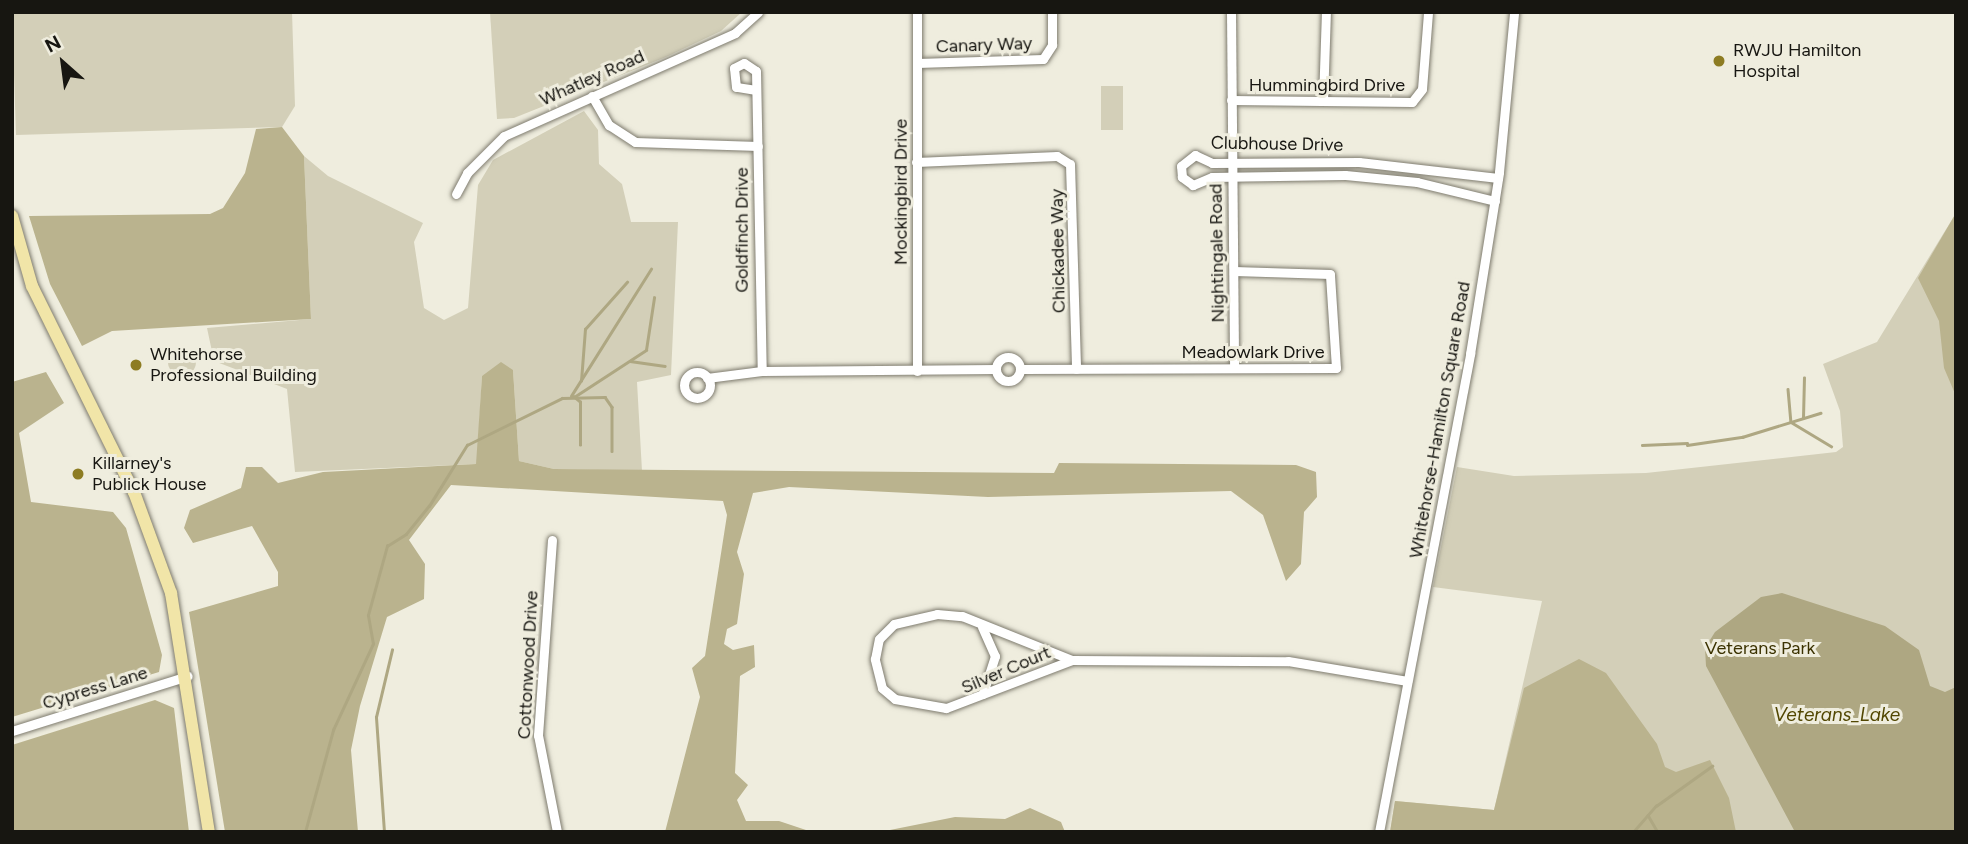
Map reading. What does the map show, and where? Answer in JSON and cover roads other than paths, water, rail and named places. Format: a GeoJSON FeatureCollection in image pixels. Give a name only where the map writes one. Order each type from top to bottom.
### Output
{"type":"FeatureCollection","features":[{"type":"Feature","properties":{"kind":"main road"},"geometry":{"type":"LineString","coordinates":[[12,216],[41,306],[148,524],[180,624],[209,832]]}},
{"type":"Feature","properties":{"kind":"street","name":"Whatley Road"},"geometry":{"type":"LineString","coordinates":[[456,194],[467,173],[504,136],[735,33],[758,12]]}},
{"type":"Feature","properties":{"kind":"street","name":"Mockingbird Drive"},"geometry":{"type":"LineString","coordinates":[[917,12],[917,371]]}},
{"type":"Feature","properties":{"kind":"street","name":"Canary Way"},"geometry":{"type":"LineString","coordinates":[[917,63],[1042,59],[1052,46],[1052,12]]}},
{"type":"Feature","properties":{"kind":"street","name":"Nightingale Road"},"geometry":{"type":"LineString","coordinates":[[1231,12],[1234,368]]}},
{"type":"Feature","properties":{"kind":"street"},"geometry":{"type":"LineString","coordinates":[[1323,101],[1326,12]]}},
{"type":"Feature","properties":{"kind":"street","name":"Hummingbird Drive"},"geometry":{"type":"LineString","coordinates":[[1231,100],[1404,105],[1420,97],[1428,12]]}},
{"type":"Feature","properties":{"kind":"street","name":"Whitehorse-Hamilton Square Road"},"geometry":{"type":"LineString","coordinates":[[1379,832],[1498,178],[1514,12]]}},
{"type":"Feature","properties":{"kind":"street","name":"Goldfinch Drive"},"geometry":{"type":"LineString","coordinates":[[756,90],[762,371]]}},
{"type":"Feature","properties":{"kind":"street"},"geometry":{"type":"LineString","coordinates":[[592,96],[610,125],[635,142],[758,146]]}},
{"type":"Feature","properties":{"kind":"street","name":"Clubhouse Drive"},"geometry":{"type":"LineString","coordinates":[[1494,201],[1439,186],[1406,181],[1232,176],[1193,185],[1181,171],[1195,155],[1232,163],[1408,167],[1498,178]]}},
{"type":"Feature","properties":{"kind":"street","name":"Chickadee Way"},"geometry":{"type":"LineString","coordinates":[[916,162],[1058,156],[1070,164],[1076,369]]}},
{"type":"Feature","properties":{"kind":"street"},"geometry":{"type":"LineString","coordinates":[[1406,181],[1408,167]]}},
{"type":"Feature","properties":{"kind":"street"},"geometry":{"type":"LineString","coordinates":[[1439,186],[1441,172]]}},
{"type":"Feature","properties":{"kind":"street","name":"Meadowlark Drive"},"geometry":{"type":"LineString","coordinates":[[707,378],[762,371],[996,369],[1008,357],[1021,369],[1336,368],[1330,274],[1234,271]]}},
{"type":"Feature","properties":{"kind":"street","name":"Meadowlark Drive"},"geometry":{"type":"LineString","coordinates":[[996,369],[1008,382],[1021,369]]}},
{"type":"Feature","properties":{"kind":"street","name":"Cottonwood Drive"},"geometry":{"type":"LineString","coordinates":[[552,540],[538,734],[557,832]]}},
{"type":"Feature","properties":{"kind":"street","name":"Silver Court"},"geometry":{"type":"LineString","coordinates":[[1072,660],[959,706],[909,706],[882,688],[875,659],[879,639],[903,619],[950,614],[1072,660],[1288,661],[1407,681]]}},
{"type":"Feature","properties":{"kind":"street"},"geometry":{"type":"LineString","coordinates":[[981,626],[995,656],[983,694]]}},
{"type":"Feature","properties":{"kind":"street","name":"Cypress Lane"},"geometry":{"type":"LineString","coordinates":[[12,731],[188,676]]}},
{"type":"Feature","properties":{"kind":"water","name":"Veterans_Lake"},"geometry":{"type":"Polygon","coordinates":[[[1782,593],[1885,626],[1919,650],[1930,686],[1945,692],[1956,687],[1956,832],[1795,832],[1706,666],[1705,648],[1715,632],[1761,597],[1782,593]]]}},
{"type":"Feature","properties":{"kind":"waterway"},"geometry":{"type":"LineString","coordinates":[[571,396],[651,269]]}},
{"type":"Feature","properties":{"kind":"waterway"},"geometry":{"type":"LineString","coordinates":[[581,381],[585,329],[627,282]]}},
{"type":"Feature","properties":{"kind":"waterway"},"geometry":{"type":"LineString","coordinates":[[580,445],[580,402],[574,397],[646,350],[654,298]]}},
{"type":"Feature","properties":{"kind":"waterway"},"geometry":{"type":"LineString","coordinates":[[630,361],[665,366]]}},
{"type":"Feature","properties":{"kind":"waterway"},"geometry":{"type":"LineString","coordinates":[[1803,418],[1804,378]]}},
{"type":"Feature","properties":{"kind":"waterway"},"geometry":{"type":"LineString","coordinates":[[1788,389],[1791,422],[1831,446]]}},
{"type":"Feature","properties":{"kind":"waterway"},"geometry":{"type":"LineString","coordinates":[[305,832],[333,730],[373,644],[368,615],[387,546],[406,534],[429,506],[467,445],[562,398],[605,397],[612,407],[612,451]]}},
{"type":"Feature","properties":{"kind":"waterway"},"geometry":{"type":"LineString","coordinates":[[1687,445],[1742,437],[1820,413]]}},
{"type":"Feature","properties":{"kind":"waterway"},"geometry":{"type":"LineString","coordinates":[[1642,445],[1687,443]]}},
{"type":"Feature","properties":{"kind":"waterway"},"geometry":{"type":"LineString","coordinates":[[384,832],[376,717],[392,650]]}},
{"type":"Feature","properties":{"kind":"waterway"},"geometry":{"type":"LineString","coordinates":[[1633,832],[1656,806],[1712,766]]}},
{"type":"Feature","properties":{"kind":"waterway"},"geometry":{"type":"LineString","coordinates":[[1648,815],[1658,832]]}},
{"type":"Feature","properties":{"kind":"place","name":"RWJU Hamilton Hospital"},"geometry":{"type":"Point","coordinates":[1719,61]}},
{"type":"Feature","properties":{"kind":"place","name":"Whitehorse Professional Building"},"geometry":{"type":"Point","coordinates":[136,365]}},
{"type":"Feature","properties":{"kind":"place","name":"Killarney's Publick House"},"geometry":{"type":"Point","coordinates":[78,474]}},
{"type":"Feature","properties":{"kind":"park label","name":"Veterans Park"},"geometry":{"type":"Point","coordinates":[1760,648]}}]}
